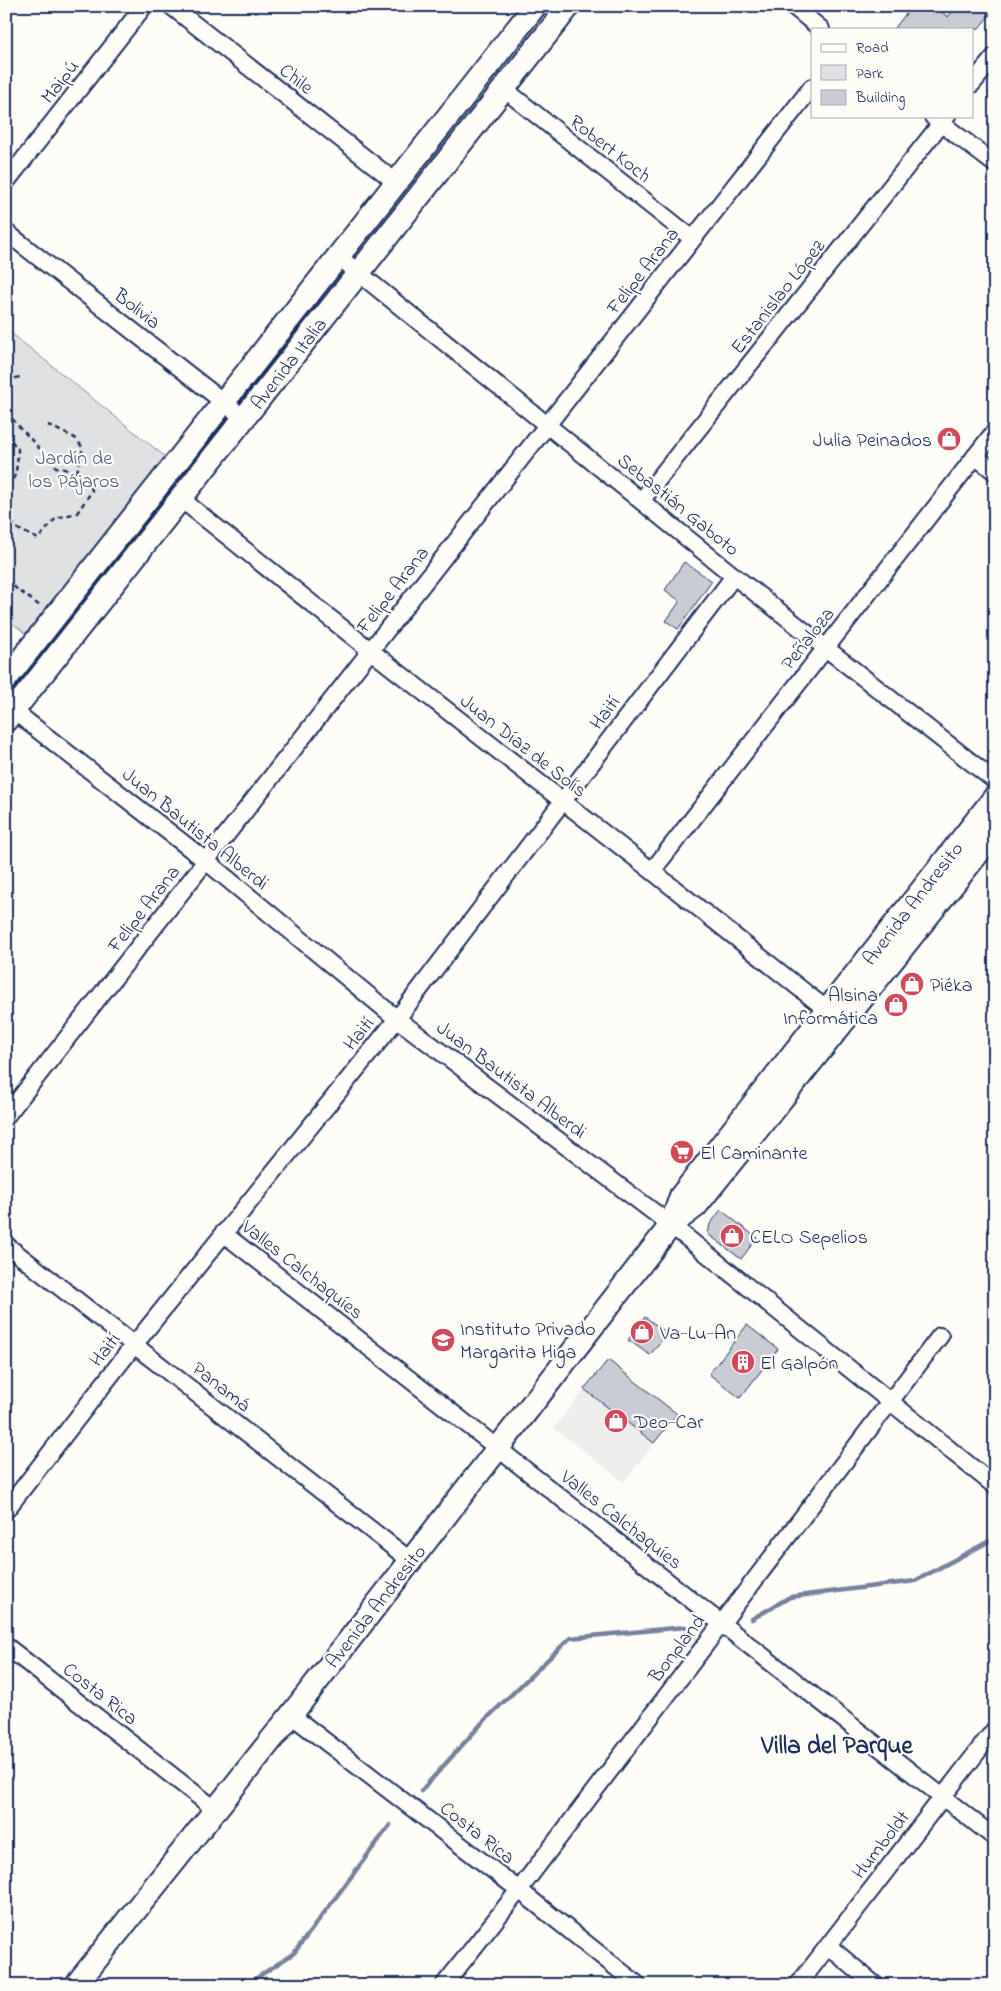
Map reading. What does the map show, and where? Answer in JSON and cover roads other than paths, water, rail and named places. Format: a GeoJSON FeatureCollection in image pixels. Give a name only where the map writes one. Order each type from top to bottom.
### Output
{"type":"FeatureCollection","features":[{"type":"Feature","properties":{"kind":"main road","name":"Avenida Italia"},"geometry":{"type":"LineString","coordinates":[[6,679],[535,6]]}},
{"type":"Feature","properties":{"kind":"main road","name":"Avenida Italia"},"geometry":{"type":"LineString","coordinates":[[9,712],[181,499],[569,6]]}},
{"type":"Feature","properties":{"kind":"main road","name":"Avenida Andresito"},"geometry":{"type":"LineString","coordinates":[[834,1017],[995,797]]}},
{"type":"Feature","properties":{"kind":"main road","name":"Avenida Andresito"},"geometry":{"type":"LineString","coordinates":[[76,1985],[411,1561],[671,1225],[681,1196],[995,832]]}},
{"type":"Feature","properties":{"kind":"street","name":"Maipú"},"geometry":{"type":"LineString","coordinates":[[6,182],[144,6]]}},
{"type":"Feature","properties":{"kind":"street","name":"Chile"},"geometry":{"type":"LineString","coordinates":[[171,6],[397,183]]}},
{"type":"Feature","properties":{"kind":"street"},"geometry":{"type":"LineString","coordinates":[[793,6],[820,28]]}},
{"type":"Feature","properties":{"kind":"street"},"geometry":{"type":"LineString","coordinates":[[974,82],[995,56]]}},
{"type":"Feature","properties":{"kind":"street","name":"Felipe Arana"},"geometry":{"type":"LineString","coordinates":[[6,1116],[811,88]]}},
{"type":"Feature","properties":{"kind":"street","name":"Robert Koch"},"geometry":{"type":"LineString","coordinates":[[504,89],[693,240]]}},
{"type":"Feature","properties":{"kind":"street"},"geometry":{"type":"LineString","coordinates":[[940,118],[995,164]]}},
{"type":"Feature","properties":{"kind":"street","name":"Estanislao López"},"geometry":{"type":"LineString","coordinates":[[641,501],[940,118]]}},
{"type":"Feature","properties":{"kind":"street","name":"Bolivia"},"geometry":{"type":"LineString","coordinates":[[6,232],[244,418]]}},
{"type":"Feature","properties":{"kind":"street","name":"Sebastián Gaboto"},"geometry":{"type":"LineString","coordinates":[[339,257],[734,576],[995,781]]}},
{"type":"Feature","properties":{"kind":"street","name":"Peñaloza"},"geometry":{"type":"LineString","coordinates":[[652,871],[995,430]]}},
{"type":"Feature","properties":{"kind":"street"},"geometry":{"type":"LineString","coordinates":[[975,456],[995,472]]}},
{"type":"Feature","properties":{"kind":"street","name":"Juan Díaz de Solís"},"geometry":{"type":"LineString","coordinates":[[181,499],[834,1017]]}},
{"type":"Feature","properties":{"kind":"street","name":"Haití"},"geometry":{"type":"LineString","coordinates":[[6,1510],[134,1344],[396,1019],[734,576]]}},
{"type":"Feature","properties":{"kind":"street","name":"Juan Bautista Alberdi"},"geometry":{"type":"LineString","coordinates":[[9,712],[206,861],[396,1019],[671,1225],[995,1486]]}},
{"type":"Feature","properties":{"kind":"street","name":"Valles Calchaquíes"},"geometry":{"type":"LineString","coordinates":[[223,1233],[944,1796],[995,1838]]}},
{"type":"Feature","properties":{"kind":"street","name":"Panamá"},"geometry":{"type":"LineString","coordinates":[[6,1245],[411,1561]]}},
{"type":"Feature","properties":{"kind":"street","name":"Bonpland"},"geometry":{"type":"LineString","coordinates":[[444,1985],[519,1890],[940,1336]]}},
{"type":"Feature","properties":{"kind":"street","name":"Costa Rica"},"geometry":{"type":"LineString","coordinates":[[6,1646],[216,1810]]}},
{"type":"Feature","properties":{"kind":"street","name":"Costa Rica"},"geometry":{"type":"LineString","coordinates":[[291,1714],[519,1890],[638,1985]]}},
{"type":"Feature","properties":{"kind":"street","name":"Humboldt"},"geometry":{"type":"LineString","coordinates":[[798,1985],[995,1730]]}},
{"type":"Feature","properties":{"kind":"street"},"geometry":{"type":"LineString","coordinates":[[828,1946],[875,1985]]}},
{"type":"Feature","properties":{"kind":"waterway"},"geometry":{"type":"LineString","coordinates":[[752,1619],[790,1597],[915,1581],[995,1538]]}},
{"type":"Feature","properties":{"kind":"waterway"},"geometry":{"type":"LineString","coordinates":[[421,1791],[483,1722],[570,1638],[685,1627]]}},
{"type":"Feature","properties":{"kind":"waterway"},"geometry":{"type":"LineString","coordinates":[[246,1985],[294,1953],[390,1825]]}},
{"type":"Feature","properties":{"kind":"place","name":"Julia Peinados"},"geometry":{"type":"Point","coordinates":[949,439]}},
{"type":"Feature","properties":{"kind":"place","name":"Piéka"},"geometry":{"type":"Point","coordinates":[912,984]}},
{"type":"Feature","properties":{"kind":"place","name":"Alsina Informática"},"geometry":{"type":"Point","coordinates":[896,1005]}},
{"type":"Feature","properties":{"kind":"place","name":"El Caminante"},"geometry":{"type":"Point","coordinates":[682,1152]}},
{"type":"Feature","properties":{"kind":"place","name":"CELO Sepelios"},"geometry":{"type":"Point","coordinates":[732,1236]}},
{"type":"Feature","properties":{"kind":"place","name":"Va-Lu-An"},"geometry":{"type":"Point","coordinates":[642,1332]}},
{"type":"Feature","properties":{"kind":"place","name":"Instituto Privado Margarita Higa"},"geometry":{"type":"Point","coordinates":[443,1340]}},
{"type":"Feature","properties":{"kind":"place","name":"El Galpón"},"geometry":{"type":"Point","coordinates":[743,1362]}},
{"type":"Feature","properties":{"kind":"place","name":"Deo-Car"},"geometry":{"type":"Point","coordinates":[616,1421]}},
{"type":"Feature","properties":{"kind":"district","name":"Villa del Parque"},"geometry":{"type":"Point","coordinates":[837,1744]}},
{"type":"Feature","properties":{"kind":"park label","name":"Jardín de los Pájaros"},"geometry":{"type":"Point","coordinates":[74,468]}}]}
